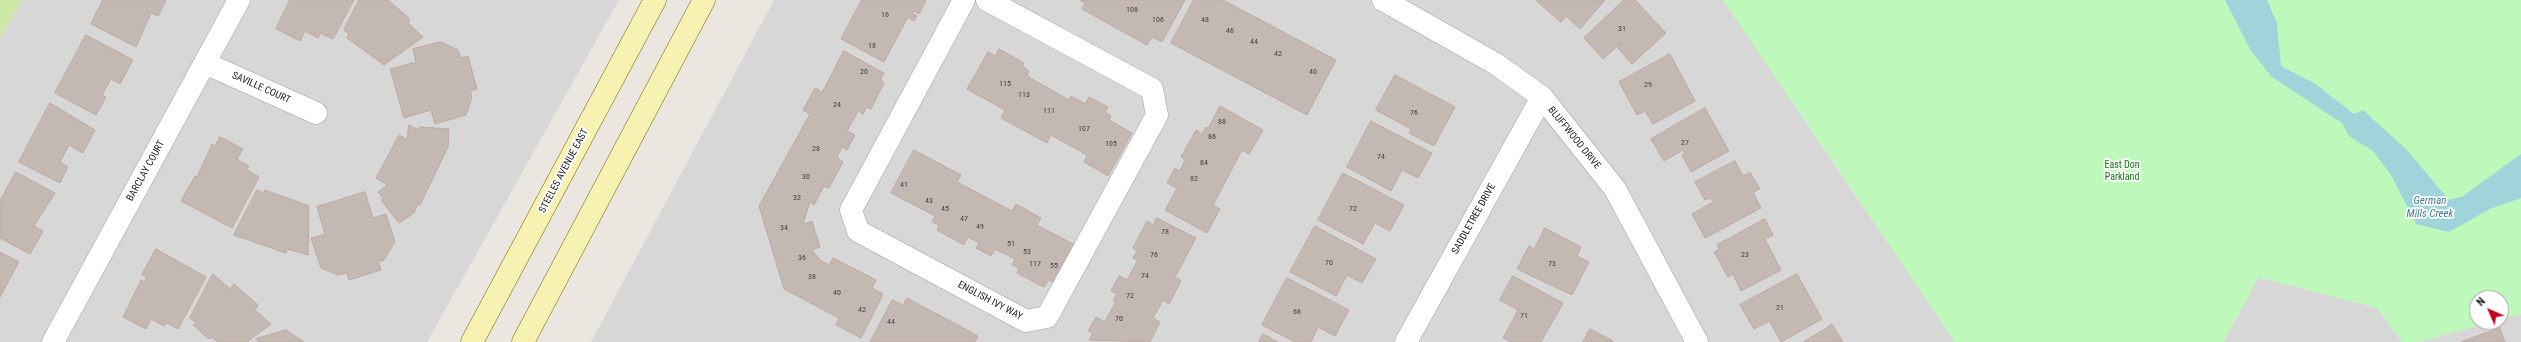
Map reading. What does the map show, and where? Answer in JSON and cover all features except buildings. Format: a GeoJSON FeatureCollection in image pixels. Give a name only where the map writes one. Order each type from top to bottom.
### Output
{"type":"FeatureCollection","features":[{"type":"Feature","properties":{"kind":"main road","name":"STEELES AVENUE EAST"},"geometry":{"type":"LineString","coordinates":[[472,342],[655,0]]}},
{"type":"Feature","properties":{"kind":"main road"},"geometry":{"type":"LineString","coordinates":[[523,342],[704,0]]}},
{"type":"Feature","properties":{"kind":"street","name":"BARCLAY COURT"},"geometry":{"type":"LineString","coordinates":[[53,342],[239,0]]}},
{"type":"Feature","properties":{"kind":"street","name":"ENGLISH IVY WAY"},"geometry":{"type":"LineString","coordinates":[[964,0],[851,210],[858,231],[1026,321],[1047,317],[1157,115],[1152,89],[987,0]]}},
{"type":"Feature","properties":{"kind":"street","name":"BLUFFWOOD DRIVE"},"geometry":{"type":"LineString","coordinates":[[1383,0],[1496,64],[1542,97],[1615,189],[1697,342]]}},
{"type":"Feature","properties":{"kind":"street","name":"SAVILLE COURT"},"geometry":{"type":"LineString","coordinates":[[206,63],[316,113]]}},
{"type":"Feature","properties":{"kind":"street","name":"SADDLETREE DRIVE"},"geometry":{"type":"LineString","coordinates":[[1406,342],[1542,97]]}},
{"type":"Feature","properties":{"kind":"shaded area"},"geometry":{"type":"Polygon","coordinates":[[[22,0],[619,0],[427,342],[0,342],[0,38],[22,0]]]}},
{"type":"Feature","properties":{"kind":"shaded area"},"geometry":{"type":"Polygon","coordinates":[[[774,0],[1723,0],[1955,342],[591,342],[774,0]]]}},
{"type":"Feature","properties":{"kind":"shaded area"},"geometry":{"type":"Polygon","coordinates":[[[2259,277],[2377,308],[2402,342],[2223,342],[2259,277]]]}},
{"type":"Feature","properties":{"kind":"shaded area"},"geometry":{"type":"Polygon","coordinates":[[[2521,314],[2521,342],[2419,342],[2469,328],[2469,330],[2509,330],[2509,317],[2521,314]]]}},
{"type":"Feature","properties":{"kind":"green space"},"geometry":{"type":"Polygon","coordinates":[[[0,0],[22,0],[0,38],[0,0]]]}},
{"type":"Feature","properties":{"kind":"green space","name":"East Don Parkland"},"geometry":{"type":"Polygon","coordinates":[[[1723,0],[2521,0],[2521,314],[2509,317],[2509,290],[2469,290],[2469,328],[2419,342],[2402,342],[2377,308],[2259,277],[2223,342],[1955,342],[1723,0]]]}},
{"type":"Feature","properties":{"kind":"water","name":"German Mills Creek"},"geometry":{"type":"Polygon","coordinates":[[[2225,0],[2267,0],[2277,23],[2281,66],[2314,83],[2354,114],[2363,110],[2407,150],[2449,200],[2463,196],[2521,154],[2521,198],[2490,209],[2449,232],[2416,224],[2391,175],[2373,151],[2349,136],[2342,123],[2272,77],[2251,51],[2225,0]]]}}]}
